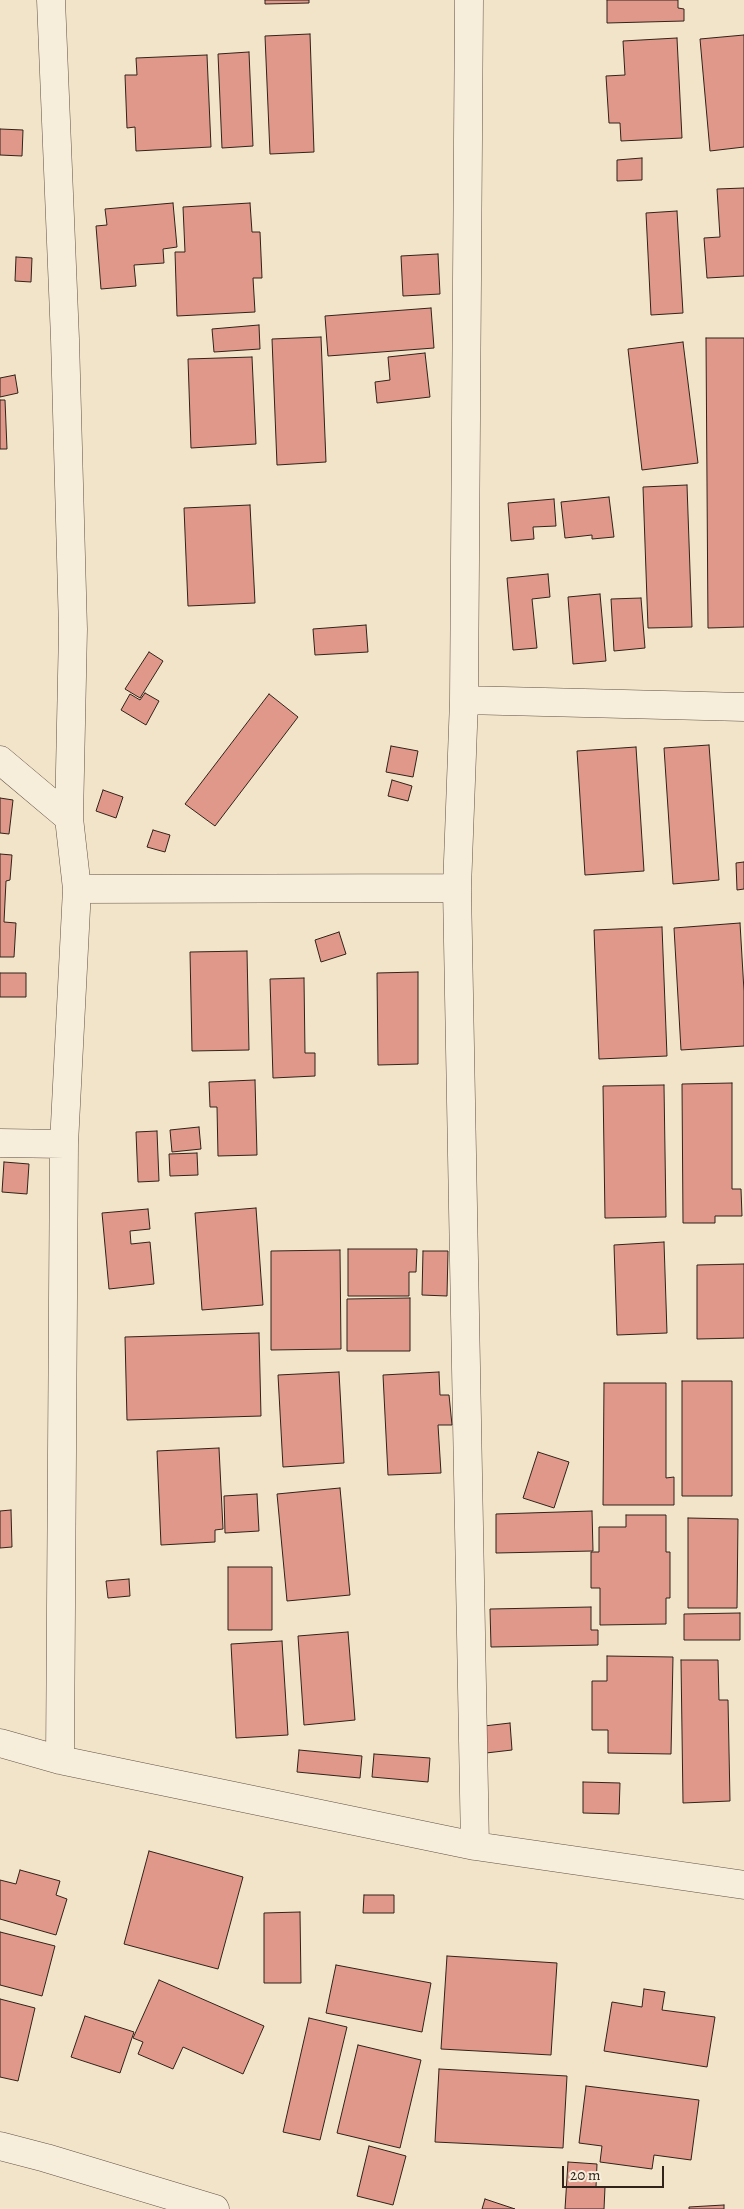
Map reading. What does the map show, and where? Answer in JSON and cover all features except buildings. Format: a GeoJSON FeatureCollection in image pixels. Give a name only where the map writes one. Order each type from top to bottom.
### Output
{"type":"FeatureCollection","features":[{"type":"Feature","properties":{"kind":"street"},"geometry":{"type":"LineString","coordinates":[[51,0],[65,339],[73,629],[69,818],[78,889],[64,1144],[60,1760]]}},
{"type":"Feature","properties":{"kind":"street"},"geometry":{"type":"LineString","coordinates":[[469,0],[464,700],[457,888],[475,1846]]}},
{"type":"Feature","properties":{"kind":"street"},"geometry":{"type":"LineString","coordinates":[[464,700],[744,707]]}},
{"type":"Feature","properties":{"kind":"street"},"geometry":{"type":"LineString","coordinates":[[0,760],[69,818]]}},
{"type":"Feature","properties":{"kind":"street"},"geometry":{"type":"LineString","coordinates":[[78,889],[457,888]]}},
{"type":"Feature","properties":{"kind":"street"},"geometry":{"type":"LineString","coordinates":[[0,1143],[64,1144]]}},
{"type":"Feature","properties":{"kind":"street"},"geometry":{"type":"LineString","coordinates":[[0,1743],[60,1760],[475,1846],[744,1885]]}},
{"type":"Feature","properties":{"kind":"street"},"geometry":{"type":"LineString","coordinates":[[0,2146],[215,2209]]}}]}
